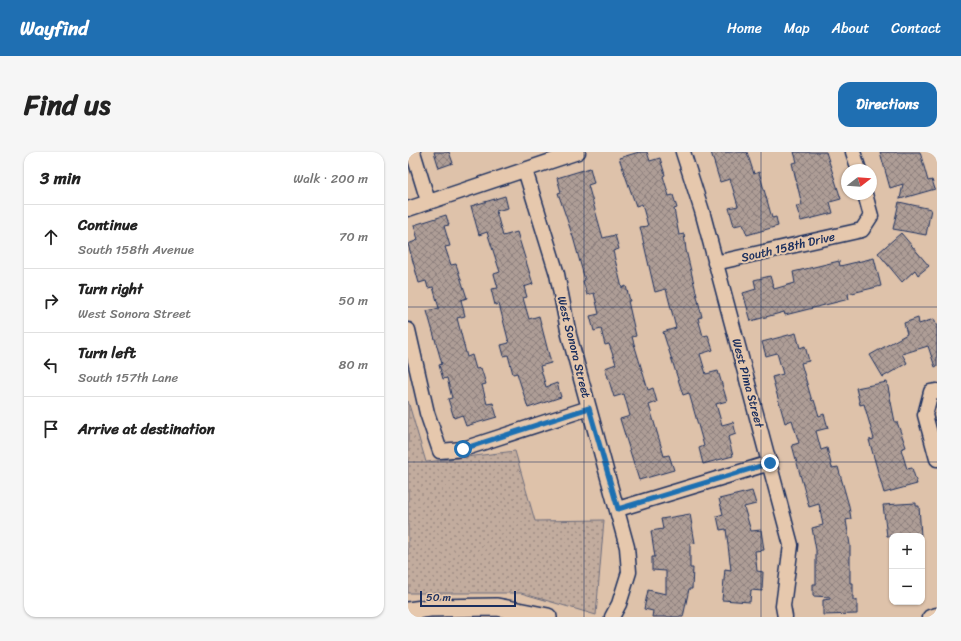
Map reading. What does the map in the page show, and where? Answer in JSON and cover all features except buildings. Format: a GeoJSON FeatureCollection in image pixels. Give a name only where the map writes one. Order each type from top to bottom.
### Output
{"type":"FeatureCollection","features":[{"type":"Feature","properties":{"kind":"street"},"geometry":{"type":"LineString","coordinates":[[413,152],[428,201]]}},
{"type":"Feature","properties":{"kind":"street"},"geometry":{"type":"LineString","coordinates":[[408,209],[428,201],[578,152]]}},
{"type":"Feature","properties":{"kind":"street","name":"West Pima Street"},"geometry":{"type":"LineString","coordinates":[[683,152],[702,211],[791,545],[783,606],[785,617]]}},
{"type":"Feature","properties":{"kind":"street"},"geometry":{"type":"LineString","coordinates":[[853,152],[857,164]]}},
{"type":"Feature","properties":{"kind":"street","name":"West Sonora Street"},"geometry":{"type":"LineString","coordinates":[[525,170],[557,274],[569,335],[618,509],[627,547],[629,572],[619,604],[612,617]]}},
{"type":"Feature","properties":{"kind":"street","name":"South 158th Drive"},"geometry":{"type":"LineString","coordinates":[[715,263],[862,230],[871,216],[867,200]]}},
{"type":"Feature","properties":{"kind":"street"},"geometry":{"type":"LineString","coordinates":[[408,330],[427,413],[440,451],[463,449],[589,408]]}},
{"type":"Feature","properties":{"kind":"street"},"geometry":{"type":"LineString","coordinates":[[934,391],[925,415],[937,459]]}},
{"type":"Feature","properties":{"kind":"street"},"geometry":{"type":"LineString","coordinates":[[618,509],[770,463]]}},
{"type":"Feature","properties":{"kind":"street"},"geometry":{"type":"LineString","coordinates":[[408,610],[497,606],[548,617]]}},
{"type":"Feature","properties":{"kind":"street"},"geometry":{"type":"LineString","coordinates":[[930,617],[937,615]]}},
{"type":"Feature","properties":{"kind":"shaded area"},"geometry":{"type":"Polygon","coordinates":[[[408,401],[426,462],[515,451],[535,521],[604,520],[596,615],[521,593],[408,593],[408,401]]]}},
{"type":"Feature","properties":{"kind":"route"},"geometry":{"type":"LineString","coordinates":[[463,449],[589,408],[618,509],[770,463]]}}]}
